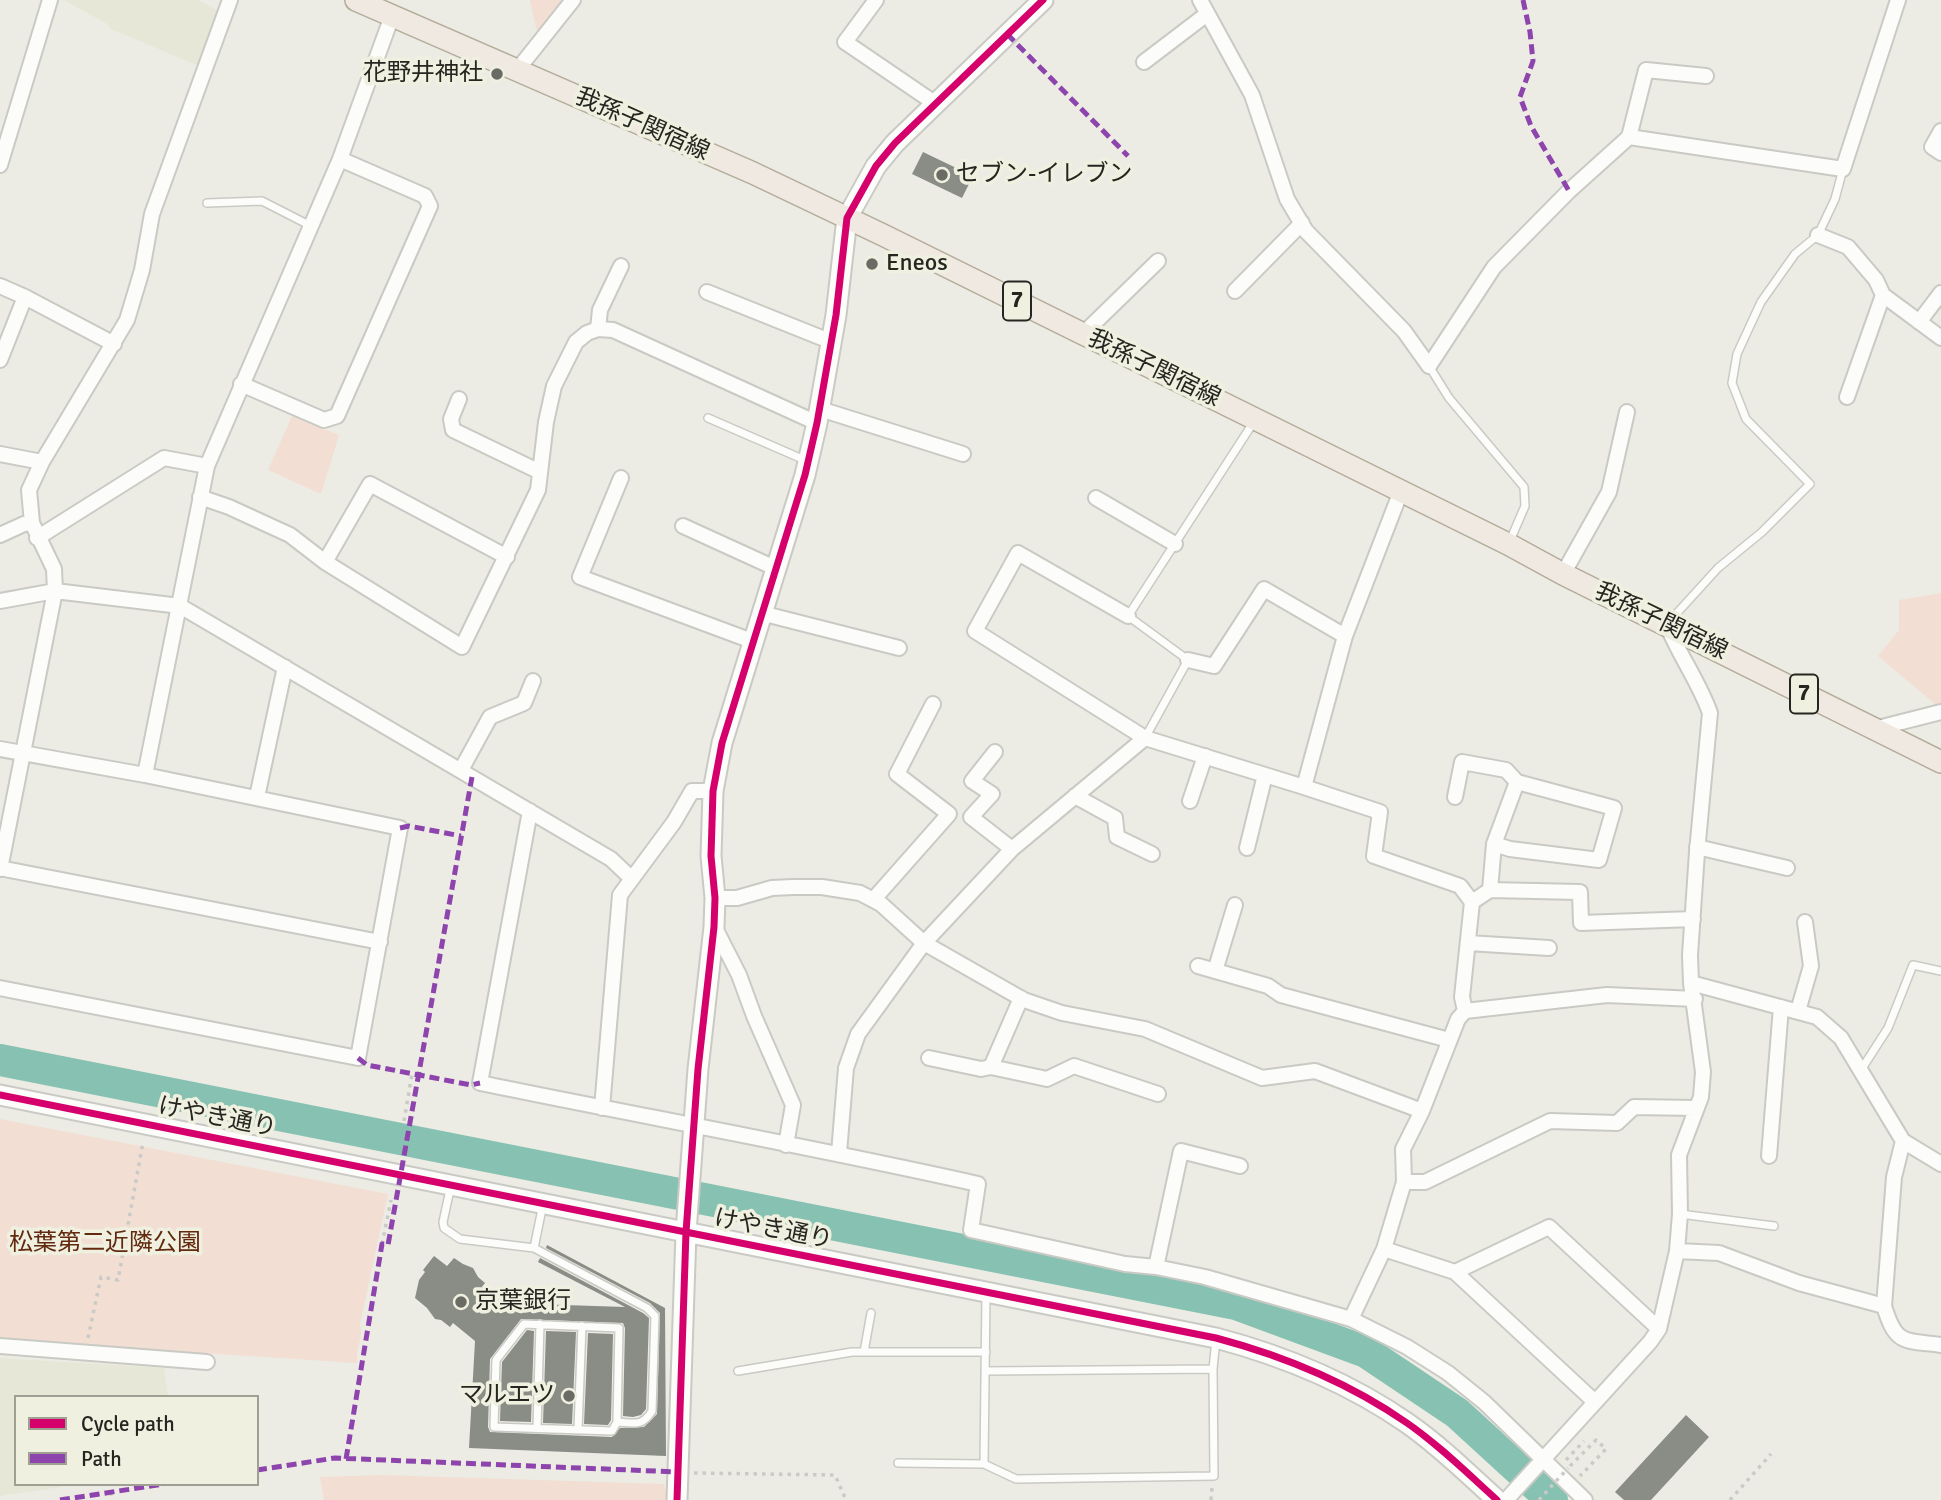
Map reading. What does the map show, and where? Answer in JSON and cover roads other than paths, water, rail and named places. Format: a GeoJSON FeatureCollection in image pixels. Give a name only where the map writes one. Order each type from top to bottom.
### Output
{"type":"FeatureCollection","features":[{"type":"Feature","properties":{"kind":"main road","name":"我孫子関宿線"},"geometry":{"type":"LineString","coordinates":[[356,0],[753,173],[847,218],[1508,544],[1941,762]]}},
{"type":"Feature","properties":{"kind":"street"},"geometry":{"type":"LineString","coordinates":[[0,165],[50,0]]}},
{"type":"Feature","properties":{"kind":"street"},"geometry":{"type":"LineString","coordinates":[[229,0],[152,214],[142,270],[127,320],[42,462],[29,489],[32,523],[54,569],[55,591],[0,869],[380,942]]}},
{"type":"Feature","properties":{"kind":"street"},"geometry":{"type":"LineString","coordinates":[[519,71],[573,0]]}},
{"type":"Feature","properties":{"kind":"street"},"geometry":{"type":"LineString","coordinates":[[876,0],[845,42],[936,104]]}},
{"type":"Feature","properties":{"kind":"street"},"geometry":{"type":"LineString","coordinates":[[677,1500],[686,1232],[698,1069],[714,927],[715,898],[711,856],[713,791],[722,743],[808,461],[819,416],[832,342],[847,218],[876,166],[1043,0]]}},
{"type":"Feature","properties":{"kind":"street"},"geometry":{"type":"LineString","coordinates":[[1200,0],[1252,96],[1287,200],[1320,247],[1404,331],[1429,366],[1494,267],[1569,191],[1629,137],[1646,70],[1706,76]]}},
{"type":"Feature","properties":{"kind":"street"},"geometry":{"type":"LineString","coordinates":[[1629,137],[1843,169],[1898,0]]}},
{"type":"Feature","properties":{"kind":"street"},"geometry":{"type":"LineString","coordinates":[[1144,62],[1207,14]]}},
{"type":"Feature","properties":{"kind":"street"},"geometry":{"type":"LineString","coordinates":[[145,775],[207,466],[340,159],[392,16]]}},
{"type":"Feature","properties":{"kind":"street"},"geometry":{"type":"LineString","coordinates":[[1941,131],[1932,147],[1941,153]]}},
{"type":"Feature","properties":{"kind":"street"},"geometry":{"type":"LineString","coordinates":[[241,384],[324,420],[337,416],[425,218],[430,206],[425,196],[340,159]]}},
{"type":"Feature","properties":{"kind":"street"},"geometry":{"type":"LineString","coordinates":[[1235,291],[1302,223]]}},
{"type":"Feature","properties":{"kind":"street"},"geometry":{"type":"LineString","coordinates":[[1818,234],[1847,247],[1876,280],[1883,295],[1941,338]]}},
{"type":"Feature","properties":{"kind":"street"},"geometry":{"type":"LineString","coordinates":[[1083,334],[1158,261]]}},
{"type":"Feature","properties":{"kind":"street"},"geometry":{"type":"LineString","coordinates":[[598,329],[600,310],[621,266]]}},
{"type":"Feature","properties":{"kind":"street"},"geometry":{"type":"LineString","coordinates":[[0,286],[114,344]]}},
{"type":"Feature","properties":{"kind":"street"},"geometry":{"type":"LineString","coordinates":[[708,292],[832,342]]}},
{"type":"Feature","properties":{"kind":"street"},"geometry":{"type":"LineString","coordinates":[[1919,322],[1941,293]]}},
{"type":"Feature","properties":{"kind":"street"},"geometry":{"type":"LineString","coordinates":[[1847,397],[1883,295]]}},
{"type":"Feature","properties":{"kind":"street"},"geometry":{"type":"LineString","coordinates":[[0,360],[25,297]]}},
{"type":"Feature","properties":{"kind":"street"},"geometry":{"type":"LineString","coordinates":[[200,497],[229,507],[289,535],[325,562],[462,647],[538,490],[546,422],[554,386],[576,342],[587,333],[598,329],[613,330],[819,416],[964,454]]}},
{"type":"Feature","properties":{"kind":"street"},"geometry":{"type":"LineString","coordinates":[[459,399],[451,419],[453,430],[540,472]]}},
{"type":"Feature","properties":{"kind":"street"},"geometry":{"type":"LineString","coordinates":[[1563,574],[1609,492],[1628,412]]}},
{"type":"Feature","properties":{"kind":"street"},"geometry":{"type":"LineString","coordinates":[[0,454],[42,462]]}},
{"type":"Feature","properties":{"kind":"street"},"geometry":{"type":"LineString","coordinates":[[37,538],[164,457],[207,466]]}},
{"type":"Feature","properties":{"kind":"street"},"geometry":{"type":"LineString","coordinates":[[621,478],[580,577],[752,641]]}},
{"type":"Feature","properties":{"kind":"street"},"geometry":{"type":"LineString","coordinates":[[325,562],[370,484],[507,557]]}},
{"type":"Feature","properties":{"kind":"street"},"geometry":{"type":"LineString","coordinates":[[1304,787],[1345,636],[1401,491]]}},
{"type":"Feature","properties":{"kind":"street"},"geometry":{"type":"LineString","coordinates":[[1096,498],[1175,544]]}},
{"type":"Feature","properties":{"kind":"street"},"geometry":{"type":"LineString","coordinates":[[0,535],[32,523]]}},
{"type":"Feature","properties":{"kind":"street"},"geometry":{"type":"LineString","coordinates":[[683,526],[775,568]]}},
{"type":"Feature","properties":{"kind":"street"},"geometry":{"type":"LineString","coordinates":[[1128,616],[1018,554],[975,631],[1145,738],[1380,812],[1374,856],[1460,886],[1472,902],[1462,998],[1465,1012]]}},
{"type":"Feature","properties":{"kind":"street"},"geometry":{"type":"LineString","coordinates":[[1188,660],[1214,666],[1264,589],[1345,636]]}},
{"type":"Feature","properties":{"kind":"street"},"geometry":{"type":"LineString","coordinates":[[0,601],[55,591],[180,606],[611,859],[632,878]]}},
{"type":"Feature","properties":{"kind":"street"},"geometry":{"type":"LineString","coordinates":[[761,613],[899,648]]}},
{"type":"Feature","properties":{"kind":"street"},"geometry":{"type":"LineString","coordinates":[[1506,1497],[1650,1342],[1659,1329],[1677,1251],[1681,1214],[1679,1155],[1701,1097],[1703,1072],[1691,984],[1690,956],[1710,713],[1705,697],[1677,651],[1667,625]]}},
{"type":"Feature","properties":{"kind":"street"},"geometry":{"type":"LineString","coordinates":[[257,797],[285,667]]}},
{"type":"Feature","properties":{"kind":"street"},"geometry":{"type":"LineString","coordinates":[[461,771],[491,717],[524,703],[533,681]]}},
{"type":"Feature","properties":{"kind":"street"},"geometry":{"type":"LineString","coordinates":[[873,900],[949,814],[897,775],[933,704]]}},
{"type":"Feature","properties":{"kind":"street"},"geometry":{"type":"LineString","coordinates":[[1874,729],[1941,712]]}},
{"type":"Feature","properties":{"kind":"street"},"geometry":{"type":"LineString","coordinates":[[839,1153],[846,1068],[858,1034],[924,943],[1012,849],[1145,738]]}},
{"type":"Feature","properties":{"kind":"street"},"geometry":{"type":"LineString","coordinates":[[0,749],[257,797],[400,828],[358,1058],[0,988]]}},
{"type":"Feature","properties":{"kind":"street"},"geometry":{"type":"LineString","coordinates":[[995,752],[972,781],[992,794],[971,817],[1012,849]]}},
{"type":"Feature","properties":{"kind":"street"},"geometry":{"type":"LineString","coordinates":[[1190,801],[1205,757]]}},
{"type":"Feature","properties":{"kind":"street"},"geometry":{"type":"LineString","coordinates":[[1455,797],[1462,762],[1506,771],[1517,782],[1614,808],[1599,860],[1510,849],[1494,844]]}},
{"type":"Feature","properties":{"kind":"street"},"geometry":{"type":"LineString","coordinates":[[1247,848],[1265,775]]}},
{"type":"Feature","properties":{"kind":"street"},"geometry":{"type":"LineString","coordinates":[[1490,890],[1494,844],[1517,782]]}},
{"type":"Feature","properties":{"kind":"street"},"geometry":{"type":"LineString","coordinates":[[603,1108],[620,895],[674,822],[692,791],[713,791]]}},
{"type":"Feature","properties":{"kind":"street"},"geometry":{"type":"LineString","coordinates":[[1075,796],[1115,818],[1117,837],[1152,854]]}},
{"type":"Feature","properties":{"kind":"street"},"geometry":{"type":"LineString","coordinates":[[530,811],[480,1083],[786,1145],[839,1153],[978,1184],[971,1230],[1125,1264],[1205,1277],[1351,1319],[1407,1347],[1448,1373],[1484,1402],[1538,1463],[1585,1500]]}},
{"type":"Feature","properties":{"kind":"street"},"geometry":{"type":"LineString","coordinates":[[1697,847],[1787,868]]}},
{"type":"Feature","properties":{"kind":"street"},"geometry":{"type":"LineString","coordinates":[[715,898],[737,898],[772,888],[822,887],[860,893],[881,904],[924,943],[1021,998],[1062,1013],[1145,1029],[1262,1078],[1315,1071],[1422,1111]]}},
{"type":"Feature","properties":{"kind":"street"},"geometry":{"type":"LineString","coordinates":[[1472,902],[1490,890],[1580,892],[1581,923],[1693,919]]}},
{"type":"Feature","properties":{"kind":"street"},"geometry":{"type":"LineString","coordinates":[[1215,971],[1235,905]]}},
{"type":"Feature","properties":{"kind":"street"},"geometry":{"type":"LineString","coordinates":[[1798,1011],[1811,966],[1805,922]]}},
{"type":"Feature","properties":{"kind":"street"},"geometry":{"type":"LineString","coordinates":[[714,927],[739,975],[793,1105],[786,1145]]}},
{"type":"Feature","properties":{"kind":"street"},"geometry":{"type":"LineString","coordinates":[[1468,943],[1549,948]]}},
{"type":"Feature","properties":{"kind":"street"},"geometry":{"type":"LineString","coordinates":[[1198,966],[1268,986],[1281,995],[1449,1040]]}},
{"type":"Feature","properties":{"kind":"street"},"geometry":{"type":"LineString","coordinates":[[1691,984],[1817,1017],[1840,1038],[1903,1140],[1941,1164]]}},
{"type":"Feature","properties":{"kind":"street"},"geometry":{"type":"LineString","coordinates":[[1351,1319],[1384,1249],[1404,1182],[1403,1149],[1422,1111],[1458,1019],[1465,1012],[1607,995],[1695,999]]}},
{"type":"Feature","properties":{"kind":"street"},"geometry":{"type":"LineString","coordinates":[[991,1067],[1021,998]]}},
{"type":"Feature","properties":{"kind":"street"},"geometry":{"type":"LineString","coordinates":[[1769,1156],[1781,1007]]}},
{"type":"Feature","properties":{"kind":"street"},"geometry":{"type":"LineString","coordinates":[[929,1058],[1047,1079],[1074,1066],[1158,1094]]}},
{"type":"Feature","properties":{"kind":"street","name":"けやき通り"},"geometry":{"type":"LineString","coordinates":[[0,1095],[1216,1338],[1294,1362],[1339,1382],[1409,1424],[1506,1497]]}},
{"type":"Feature","properties":{"kind":"street"},"geometry":{"type":"LineString","coordinates":[[1404,1182],[1425,1182],[1550,1121],[1617,1123],[1634,1107],[1696,1108]]}},
{"type":"Feature","properties":{"kind":"street"},"geometry":{"type":"LineString","coordinates":[[1903,1140],[1894,1177],[1884,1306],[1892,1331],[1905,1340],[1941,1345]]}},
{"type":"Feature","properties":{"kind":"street"},"geometry":{"type":"LineString","coordinates":[[1156,1267],[1181,1151],[1240,1167]]}},
{"type":"Feature","properties":{"kind":"street"},"geometry":{"type":"LineString","coordinates":[[1455,1272],[1549,1227],[1659,1329]]}},
{"type":"Feature","properties":{"kind":"street"},"geometry":{"type":"LineString","coordinates":[[1384,1249],[1455,1272],[1594,1402]]}},
{"type":"Feature","properties":{"kind":"street"},"geometry":{"type":"LineString","coordinates":[[1677,1251],[1719,1253],[1799,1283],[1884,1306]]}},
{"type":"Feature","properties":{"kind":"street"},"geometry":{"type":"LineString","coordinates":[[0,1346],[207,1362]]}},
{"type":"Feature","properties":{"kind":"lane"},"geometry":{"type":"LineString","coordinates":[[1667,625],[1718,568],[1762,532],[1810,484],[1746,419],[1732,383],[1737,354],[1761,302],[1795,254],[1818,234],[1835,199],[1843,169]]}},
{"type":"Feature","properties":{"kind":"lane"},"geometry":{"type":"LineString","coordinates":[[208,203],[262,201],[311,226]]}},
{"type":"Feature","properties":{"kind":"lane"},"geometry":{"type":"LineString","coordinates":[[1429,366],[1449,398],[1524,487],[1525,506],[1508,544]]}},
{"type":"Feature","properties":{"kind":"lane"},"geometry":{"type":"LineString","coordinates":[[708,418],[808,461]]}},
{"type":"Feature","properties":{"kind":"lane"},"geometry":{"type":"LineString","coordinates":[[1145,738],[1188,660],[1128,616],[1256,419]]}},
{"type":"Feature","properties":{"kind":"lane"},"geometry":{"type":"LineString","coordinates":[[1860,1071],[1888,1028],[1913,965],[1941,971]]}},
{"type":"Feature","properties":{"kind":"lane"},"geometry":{"type":"LineString","coordinates":[[451,1185],[443,1222],[444,1228],[460,1239],[534,1248],[647,1308],[655,1316],[652,1411],[647,1419],[640,1423],[617,1422]]}},
{"type":"Feature","properties":{"kind":"lane"},"geometry":{"type":"LineString","coordinates":[[534,1248],[543,1203]]}},
{"type":"Feature","properties":{"kind":"lane"},"geometry":{"type":"LineString","coordinates":[[1681,1214],[1774,1226]]}},
{"type":"Feature","properties":{"kind":"lane"},"geometry":{"type":"LineString","coordinates":[[984,1464],[986,1292]]}},
{"type":"Feature","properties":{"kind":"lane"},"geometry":{"type":"LineString","coordinates":[[864,1352],[871,1313]]}},
{"type":"Feature","properties":{"kind":"lane"},"geometry":{"type":"LineString","coordinates":[[524,1324],[582,1326],[620,1328],[617,1422],[612,1431],[494,1427],[496,1360],[524,1324]]}},
{"type":"Feature","properties":{"kind":"lane"},"geometry":{"type":"LineString","coordinates":[[537,1428],[540,1324]]}},
{"type":"Feature","properties":{"kind":"lane"},"geometry":{"type":"LineString","coordinates":[[578,1429],[582,1326]]}},
{"type":"Feature","properties":{"kind":"lane"},"geometry":{"type":"LineString","coordinates":[[898,1463],[984,1464],[1016,1479],[1214,1476],[1213,1369],[1216,1338]]}},
{"type":"Feature","properties":{"kind":"lane"},"geometry":{"type":"LineString","coordinates":[[738,1371],[852,1352],[986,1352]]}},
{"type":"Feature","properties":{"kind":"lane"},"geometry":{"type":"LineString","coordinates":[[986,1371],[1213,1369]]}},
{"type":"Feature","properties":{"kind":"waterway"},"geometry":{"type":"LineString","coordinates":[[0,1060],[1236,1304],[1366,1352],[1457,1413],[1552,1500]]}},
{"type":"Feature","properties":{"kind":"place","name":"花野井神社"},"geometry":{"type":"Point","coordinates":[497,74]}},
{"type":"Feature","properties":{"kind":"place","name":"セブン-イレブン"},"geometry":{"type":"Point","coordinates":[942,175]}},
{"type":"Feature","properties":{"kind":"place","name":"Eneos"},"geometry":{"type":"Point","coordinates":[872,264]}},
{"type":"Feature","properties":{"kind":"place","name":"京葉銀行"},"geometry":{"type":"Point","coordinates":[461,1302]}},
{"type":"Feature","properties":{"kind":"place","name":"マルエツ"},"geometry":{"type":"Point","coordinates":[569,1396]}},
{"type":"Feature","properties":{"kind":"park label","name":"松葉第二近隣公園"},"geometry":{"type":"Point","coordinates":[105,1244]}}]}
